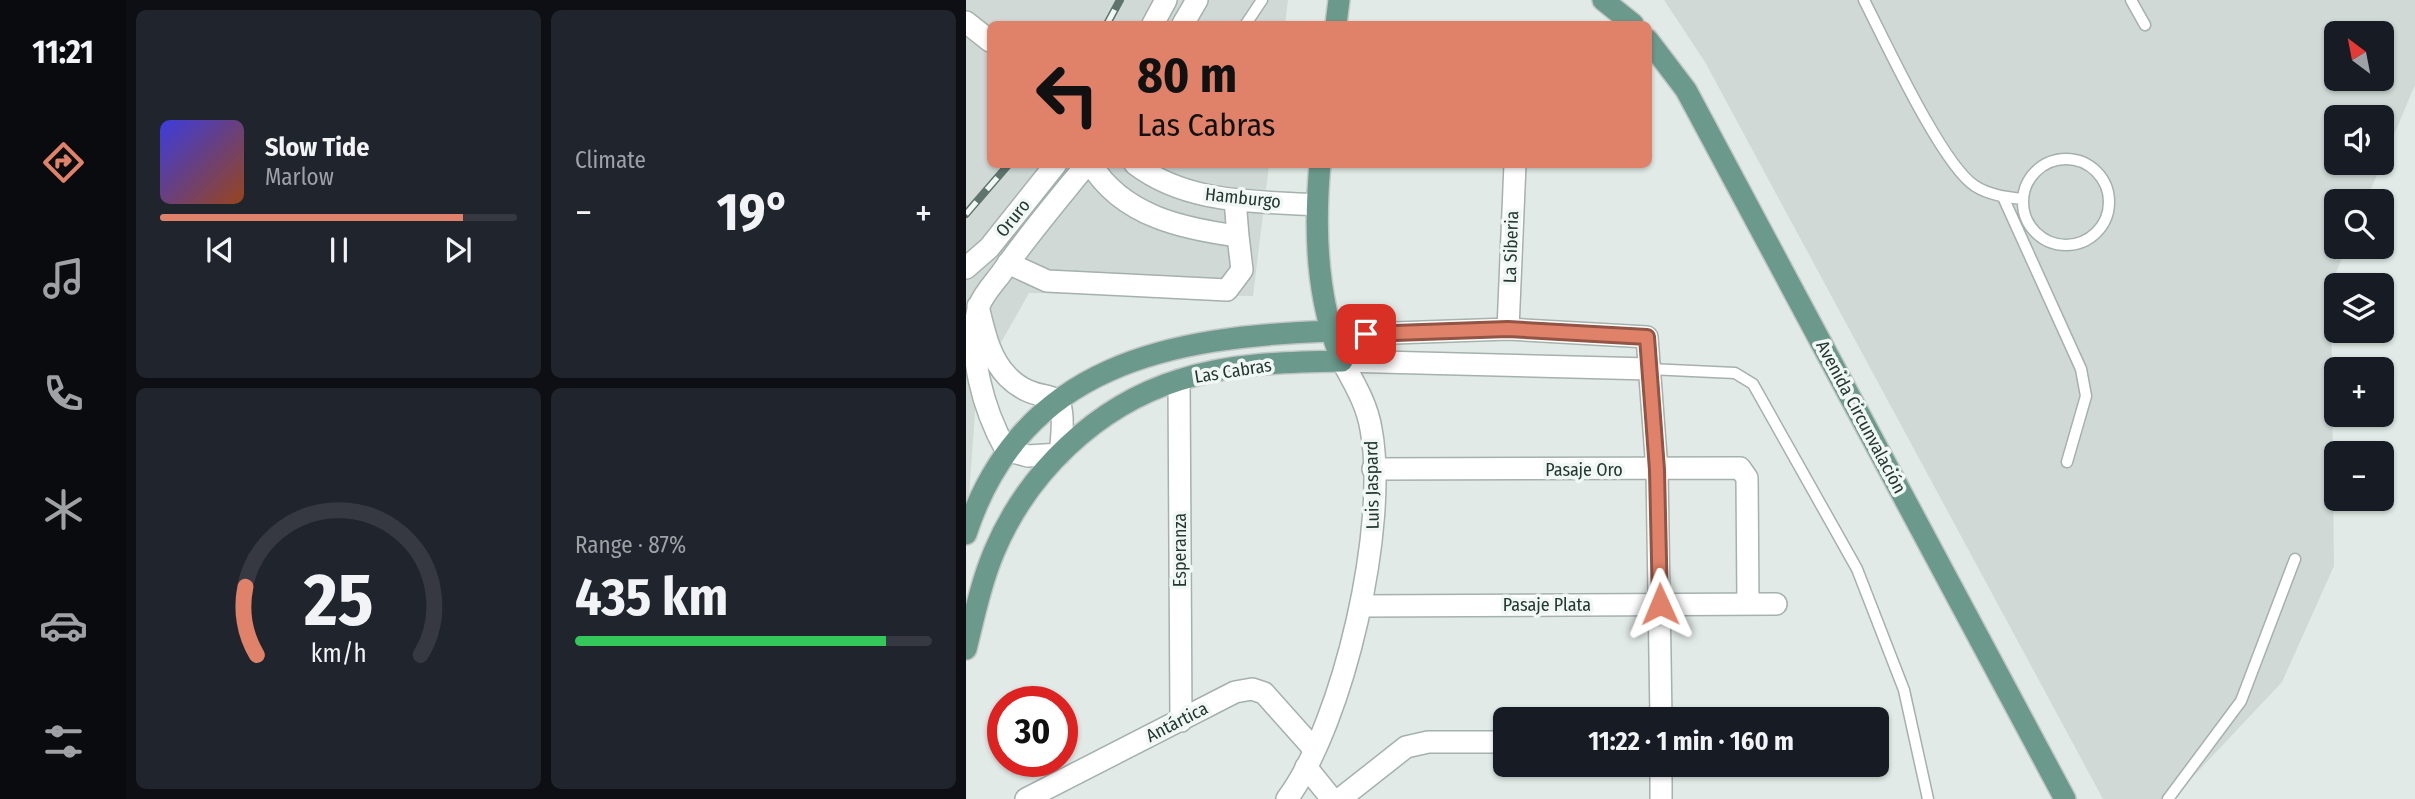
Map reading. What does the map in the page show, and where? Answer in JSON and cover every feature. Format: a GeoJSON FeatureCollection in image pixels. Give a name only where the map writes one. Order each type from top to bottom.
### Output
{"type":"FeatureCollection","features":[{"type":"Feature","properties":{"kind":"main road"},"geometry":{"type":"LineString","coordinates":[[1336,21],[1339,0]]}},
{"type":"Feature","properties":{"kind":"main road"},"geometry":{"type":"LineString","coordinates":[[1603,0],[1629,21]]}},
{"type":"Feature","properties":{"kind":"main road","name":"Avenida Circunvalación"},"geometry":{"type":"LineString","coordinates":[[1652,45],[1686,89],[2065,799]]}},
{"type":"Feature","properties":{"kind":"main road","name":"Luis Jaspard"},"geometry":{"type":"LineString","coordinates":[[1320,168],[1316,205],[1318,250],[1330,331],[1342,361]]}},
{"type":"Feature","properties":{"kind":"main road","name":"Las Cabras"},"geometry":{"type":"LineString","coordinates":[[966,534],[979,494],[1006,450],[1057,399],[1134,359],[1237,337],[1330,331]]}},
{"type":"Feature","properties":{"kind":"main road","name":"Las Cabras"},"geometry":{"type":"LineString","coordinates":[[966,649],[984,579],[1002,534],[1022,500],[1059,454],[1088,429],[1127,403],[1179,380],[1254,365],[1342,361]]}},
{"type":"Feature","properties":{"kind":"street"},"geometry":{"type":"LineString","coordinates":[[1155,21],[1166,0]]}},
{"type":"Feature","properties":{"kind":"street"},"geometry":{"type":"LineString","coordinates":[[1185,21],[1197,0]]}},
{"type":"Feature","properties":{"kind":"street"},"geometry":{"type":"LineString","coordinates":[[967,27],[987,39]]}},
{"type":"Feature","properties":{"kind":"street","name":"Oruro"},"geometry":{"type":"LineString","coordinates":[[966,268],[989,248],[1053,168]]}},
{"type":"Feature","properties":{"kind":"street"},"geometry":{"type":"LineString","coordinates":[[978,306],[987,342],[1009,378],[1057,399],[1062,408],[1064,421],[1059,454],[1028,456],[1006,450],[994,428],[976,380],[974,339],[978,306],[1008,263],[1086,168]]}},
{"type":"Feature","properties":{"kind":"street"},"geometry":{"type":"LineString","coordinates":[[1092,168],[1109,188],[1142,211],[1183,228],[1238,236]]}},
{"type":"Feature","properties":{"kind":"street","name":"Hamburgo"},"geometry":{"type":"LineString","coordinates":[[1148,168],[1185,190],[1235,200],[1316,205]]}},
{"type":"Feature","properties":{"kind":"street","name":"La Siberia"},"geometry":{"type":"LineString","coordinates":[[1508,329],[1515,168]]}},
{"type":"Feature","properties":{"kind":"street"},"geometry":{"type":"LineString","coordinates":[[1008,263],[1047,281],[1227,290],[1242,270],[1235,200]]}},
{"type":"Feature","properties":{"kind":"street","name":"Las Cabras"},"geometry":{"type":"LineString","coordinates":[[1330,331],[1366,334],[1508,329],[1647,337],[1649,369],[1342,361]]}},
{"type":"Feature","properties":{"kind":"street","name":"Luis Jaspard"},"geometry":{"type":"LineString","coordinates":[[1287,799],[1310,758],[1341,677],[1360,606],[1373,538],[1371,429],[1366,411],[1342,361]]}},
{"type":"Feature","properties":{"kind":"street"},"geometry":{"type":"LineString","coordinates":[[1649,369],[1657,470],[1661,707]]}},
{"type":"Feature","properties":{"kind":"street","name":"Esperanza"},"geometry":{"type":"LineString","coordinates":[[1179,380],[1181,720]]}},
{"type":"Feature","properties":{"kind":"street","name":"Pasaje Oro"},"geometry":{"type":"LineString","coordinates":[[1373,469],[1657,470],[1736,467],[1746,473],[1748,604]]}},
{"type":"Feature","properties":{"kind":"street","name":"Pasaje Plata"},"geometry":{"type":"LineString","coordinates":[[1360,606],[1776,604]]}},
{"type":"Feature","properties":{"kind":"street","name":"Antártica"},"geometry":{"type":"LineString","coordinates":[[1026,799],[1235,692],[1252,689],[1264,693],[1310,758],[1332,799]]}},
{"type":"Feature","properties":{"kind":"street"},"geometry":{"type":"LineString","coordinates":[[1340,799],[1406,747],[1428,742],[1493,742]]}},
{"type":"Feature","properties":{"kind":"street"},"geometry":{"type":"LineString","coordinates":[[1661,777],[1661,799]]}},
{"type":"Feature","properties":{"kind":"lane"},"geometry":{"type":"LineString","coordinates":[[1248,21],[1262,0]]}},
{"type":"Feature","properties":{"kind":"lane"},"geometry":{"type":"LineString","coordinates":[[1864,0],[1945,150],[1963,177],[1977,188],[2003,197],[2022,199]]}},
{"type":"Feature","properties":{"kind":"lane"},"geometry":{"type":"LineString","coordinates":[[2131,0],[2146,25]]}},
{"type":"Feature","properties":{"kind":"lane"},"geometry":{"type":"LineString","coordinates":[[2072,158],[2098,171],[2106,183],[2109,212],[2098,230],[2081,243],[2066,246],[2039,237],[2026,220],[2022,199],[2033,173],[2058,159],[2072,158]]}},
{"type":"Feature","properties":{"kind":"lane"},"geometry":{"type":"LineString","coordinates":[[2003,197],[2081,369],[2086,396],[2067,462]]}},
{"type":"Feature","properties":{"kind":"lane"},"geometry":{"type":"LineString","coordinates":[[1649,369],[1734,373],[1753,384],[1857,569],[1905,690],[1928,799]]}},
{"type":"Feature","properties":{"kind":"lane"},"geometry":{"type":"LineString","coordinates":[[2168,799],[2241,701],[2295,559]]}},
{"type":"Feature","properties":{"kind":"shaded area"},"geometry":{"type":"Polygon","coordinates":[[[966,0],[1288,0],[1285,21],[987,21],[987,168],[1269,168],[1253,296],[1029,293],[977,385],[966,537],[966,0]]]}},
{"type":"Feature","properties":{"kind":"shaded area"},"geometry":{"type":"Polygon","coordinates":[[[1664,0],[2415,0],[2415,85],[2394,135],[2394,105],[2324,105],[2324,175],[2377,175],[2371,189],[2324,189],[2324,259],[2342,259],[2336,273],[2324,273],[2324,343],[2332,343],[2332,357],[2324,357],[2324,427],[2333,427],[2333,441],[2324,441],[2324,511],[2333,511],[2334,566],[2282,682],[2172,799],[2103,799],[1705,62],[1664,0]]]}},
{"type":"Feature","properties":{"kind":"railway"},"geometry":{"type":"LineString","coordinates":[[1109,21],[1120,0]]}},
{"type":"Feature","properties":{"kind":"railway"},"geometry":{"type":"LineString","coordinates":[[966,214],[1006,168]]}},
{"type":"Feature","properties":{"kind":"route"},"geometry":{"type":"LineString","coordinates":[[1366,334],[1508,329],[1647,337],[1657,470],[1660,604]]}}]}
